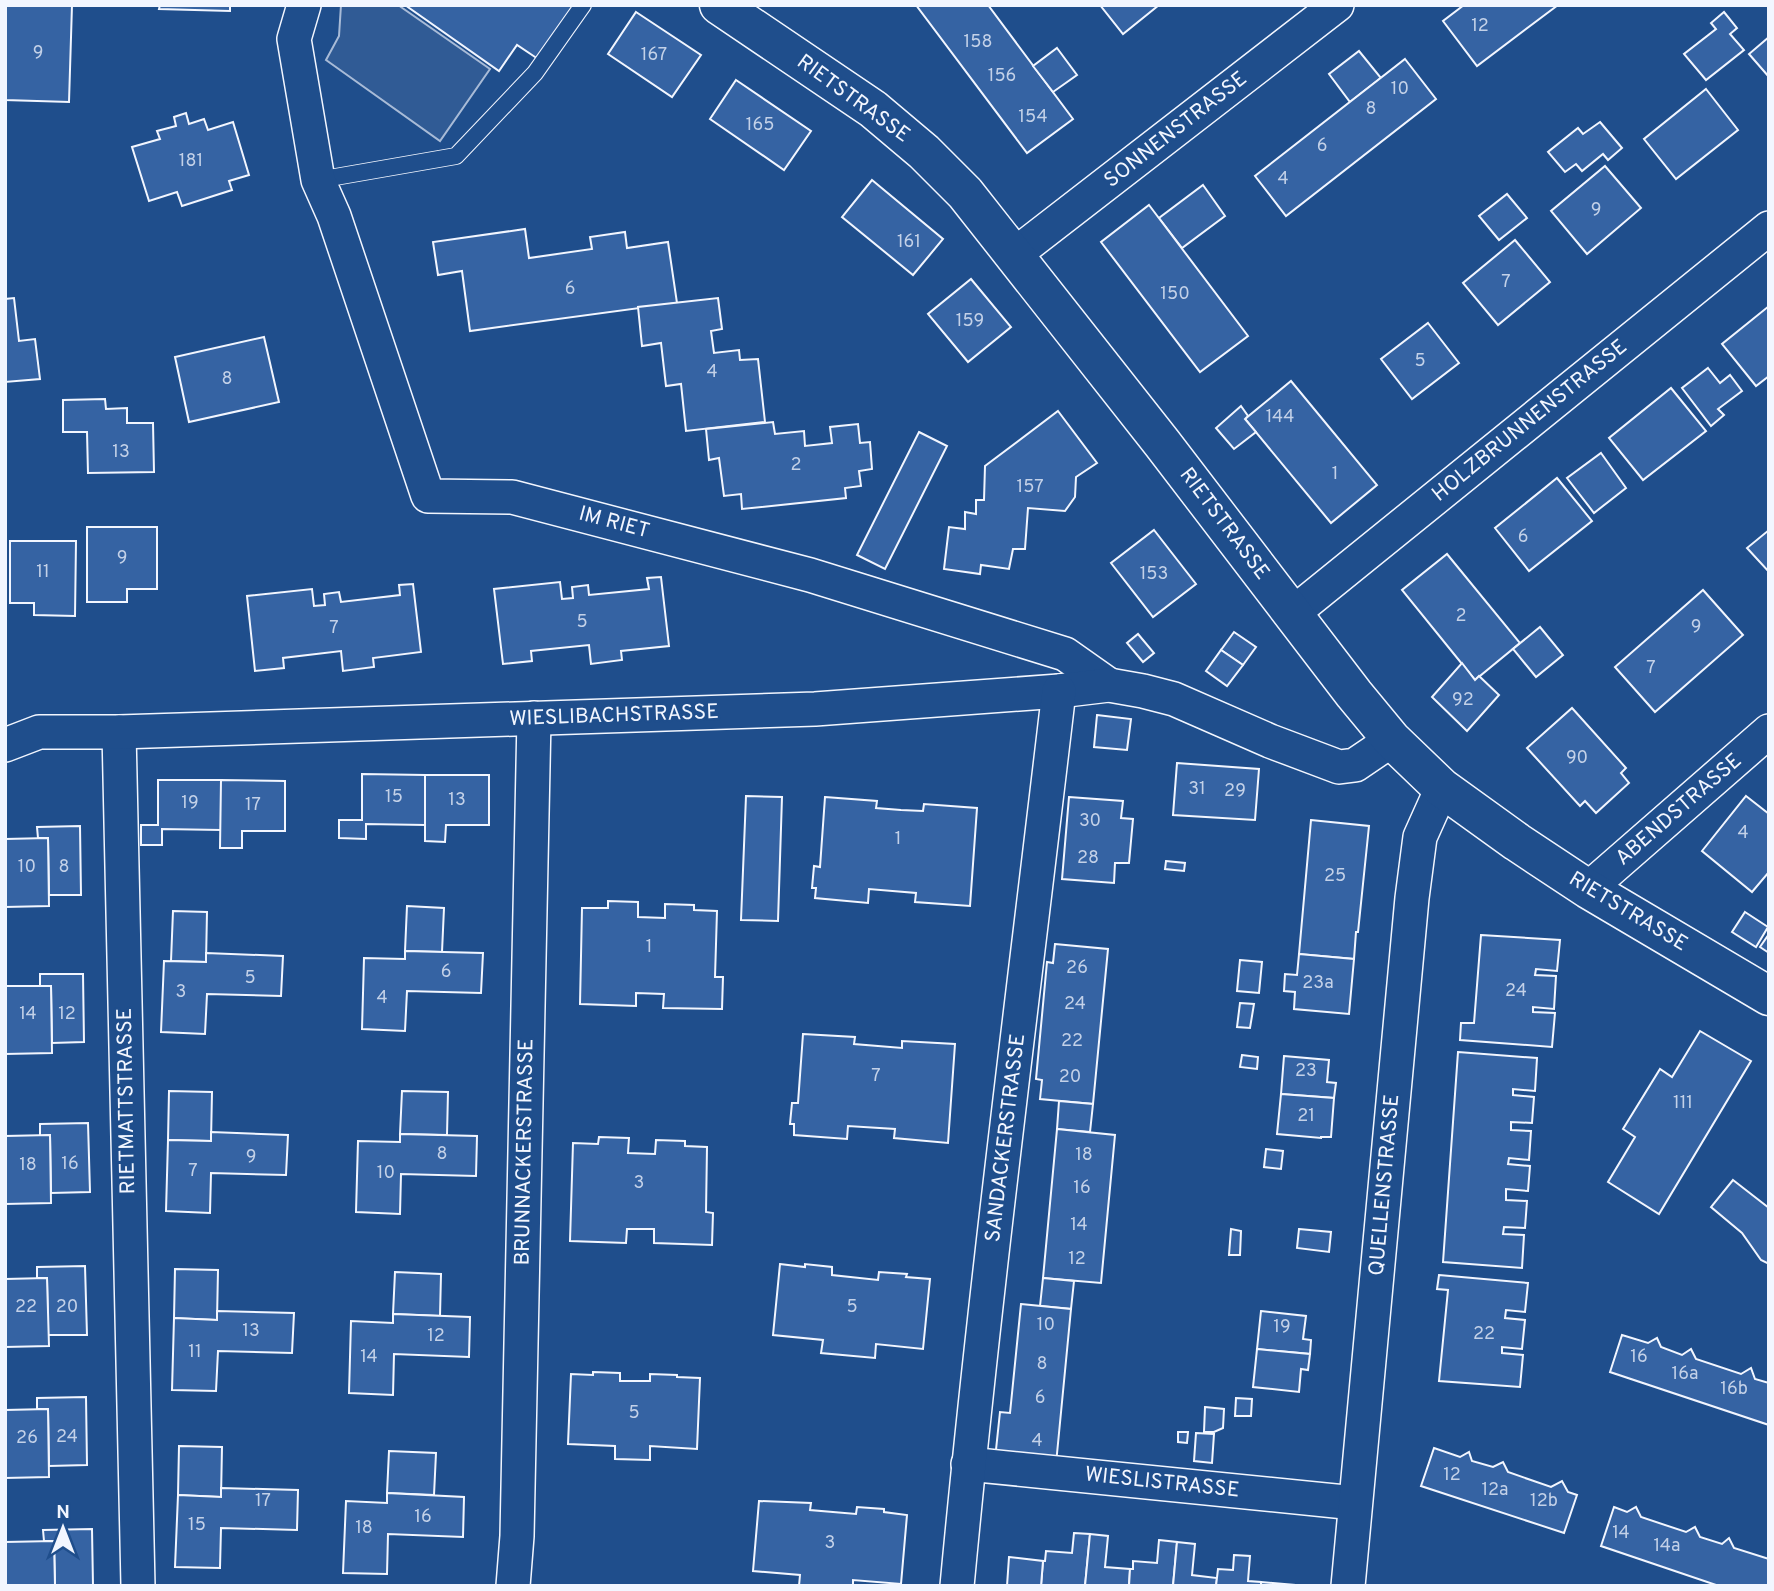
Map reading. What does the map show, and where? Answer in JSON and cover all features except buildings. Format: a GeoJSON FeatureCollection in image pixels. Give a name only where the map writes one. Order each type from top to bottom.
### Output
{"type":"FeatureCollection","features":[{"type":"Feature","properties":{"kind":"street"},"geometry":{"type":"LineString","coordinates":[[304,5],[295,39],[318,180]]}},
{"type":"Feature","properties":{"kind":"street","name":"RIETSTRASSE"},"geometry":{"type":"LineString","coordinates":[[719,5],[873,109],[924,152],[965,193],[1170,453],[1353,694],[1392,740],[1442,788],[1588,889],[1769,996]]}},
{"type":"Feature","properties":{"kind":"street","name":"SONNENSTRASSE"},"geometry":{"type":"LineString","coordinates":[[1014,256],[1337,5]]}},
{"type":"Feature","properties":{"kind":"street","name":"IM RIET"},"geometry":{"type":"LineString","coordinates":[[318,180],[334,215],[428,496],[513,497],[810,575],[1065,654],[1109,685]]}},
{"type":"Feature","properties":{"kind":"street","name":"HOLZBRUNNENSTRASSE"},"geometry":{"type":"LineString","coordinates":[[1292,614],[1769,228]]}},
{"type":"Feature","properties":{"kind":"street"},"geometry":{"type":"LineString","coordinates":[[1109,685],[1174,699],[1270,741],[1339,767],[1355,765],[1392,740]]}},
{"type":"Feature","properties":{"kind":"street","name":"WIESLIBACHSTRASSE"},"geometry":{"type":"LineString","coordinates":[[119,732],[815,709],[1109,685]]}},
{"type":"Feature","properties":{"kind":"street","name":"SANDACKERSTRASSE"},"geometry":{"type":"LineString","coordinates":[[957,1586],[968,1464],[1059,691]]}},
{"type":"Feature","properties":{"kind":"street","name":"BRUNNACKERSTRASSE"},"geometry":{"type":"LineString","coordinates":[[513,1586],[517,1523],[534,718]]}},
{"type":"Feature","properties":{"kind":"street","name":"ABENDSTRASSE"},"geometry":{"type":"LineString","coordinates":[[1588,889],[1769,731]]}},
{"type":"Feature","properties":{"kind":"street"},"geometry":{"type":"LineString","coordinates":[[5,745],[39,732],[119,732]]}},
{"type":"Feature","properties":{"kind":"street","name":"RIETMATTSTRASSE"},"geometry":{"type":"LineString","coordinates":[[119,732],[138,1586]]}},
{"type":"Feature","properties":{"kind":"street","name":"QUELLENSTRASSE"},"geometry":{"type":"LineString","coordinates":[[1348,1586],[1414,886],[1420,837],[1442,788]]}},
{"type":"Feature","properties":{"kind":"street","name":"WIESLISTRASSE"},"geometry":{"type":"LineString","coordinates":[[968,1464],[1355,1503]]}},
{"type":"Feature","properties":{"kind":"lane"},"geometry":{"type":"LineString","coordinates":[[318,180],[456,156],[535,73],[583,5]]}},
{"type":"Feature","properties":{"kind":"shaded area"},"geometry":{"type":"Polygon","coordinates":[[[341,5],[398,5],[490,69],[440,141],[326,60],[339,36],[341,5]]]}}]}
